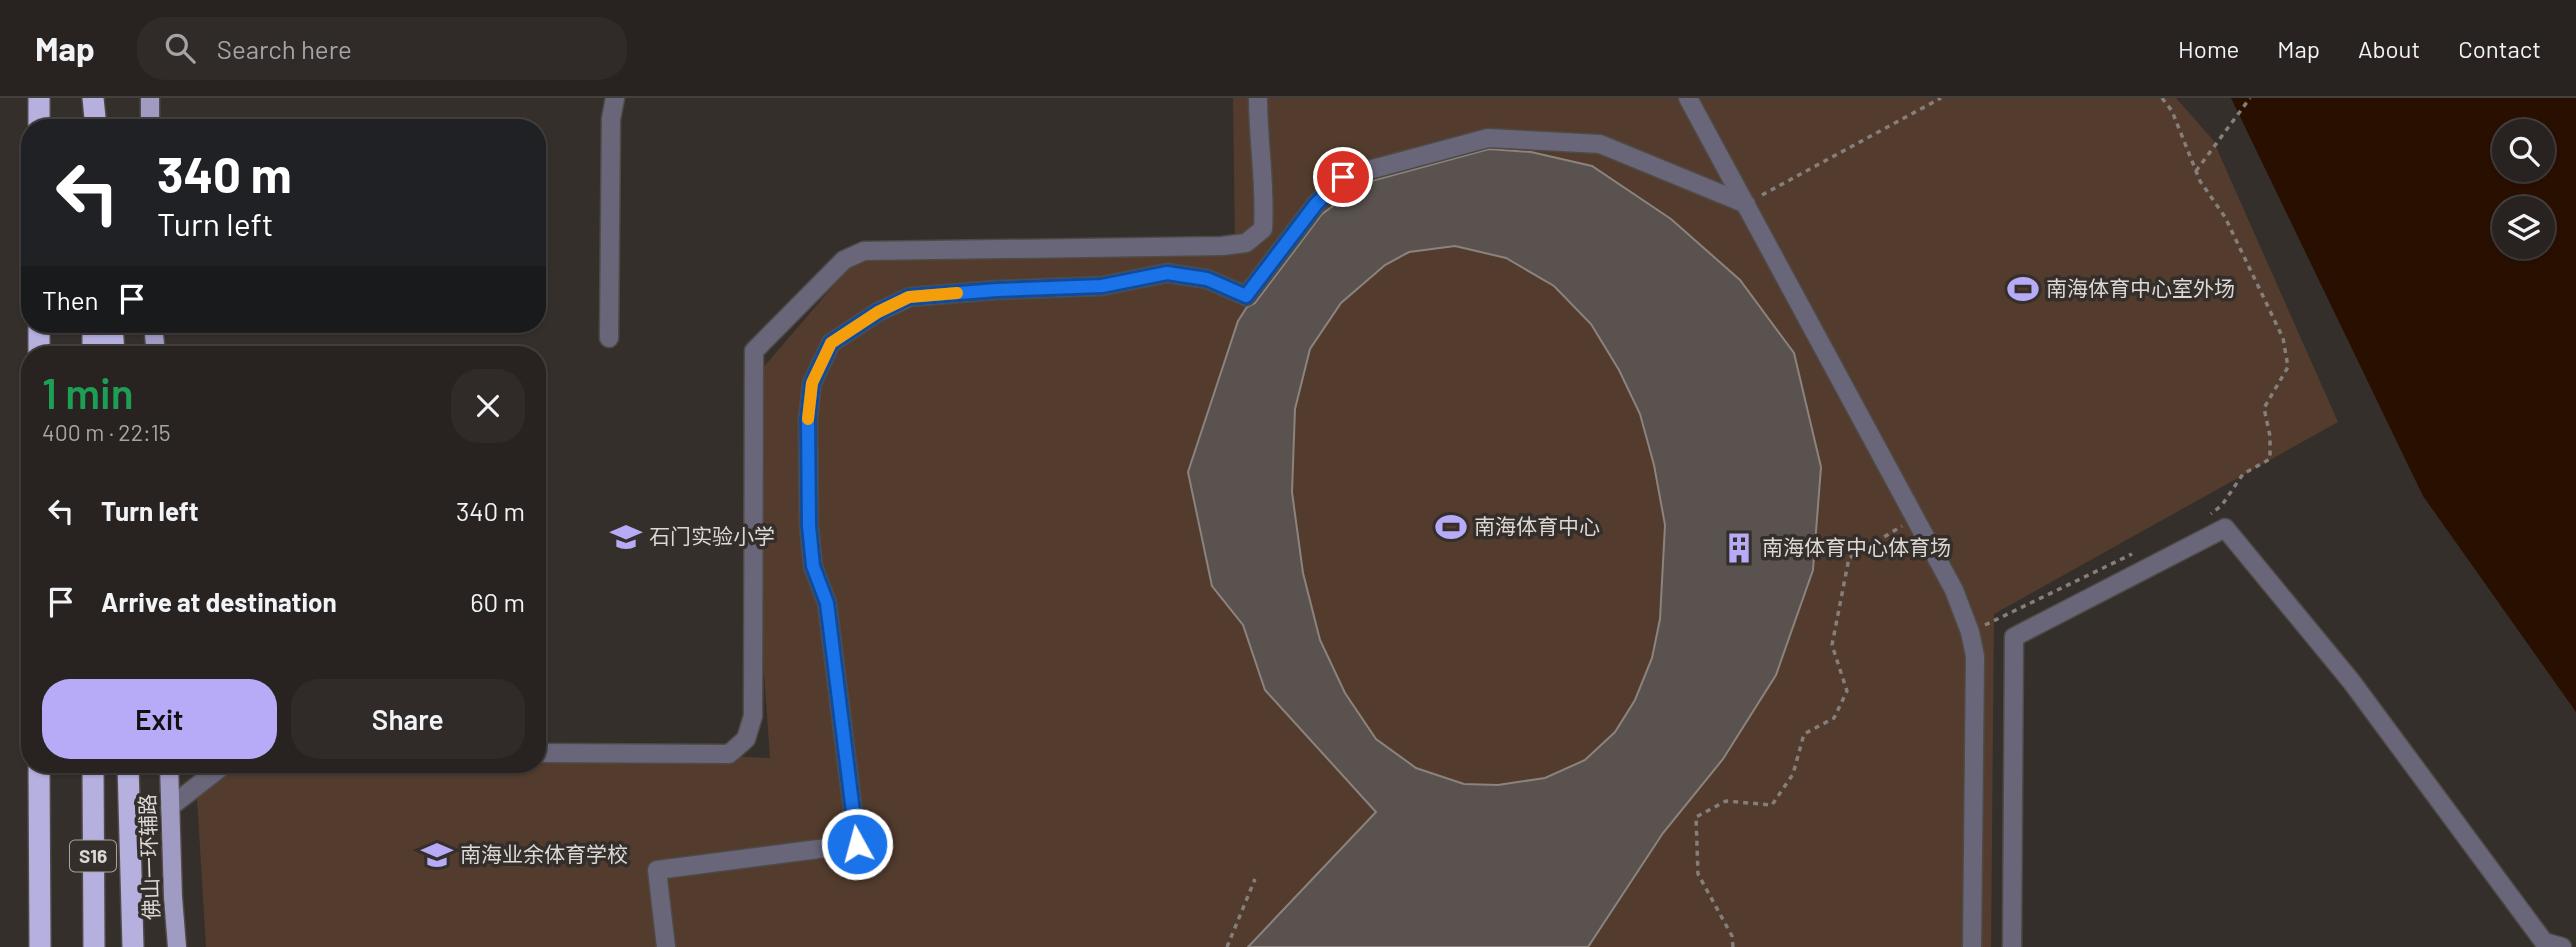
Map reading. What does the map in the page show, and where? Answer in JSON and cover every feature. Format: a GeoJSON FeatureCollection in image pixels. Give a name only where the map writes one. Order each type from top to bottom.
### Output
{"type":"FeatureCollection","features":[{"type":"Feature","properties":{"kind":"highway"},"geometry":{"type":"LineString","coordinates":[[39,98],[39,119]]}},
{"type":"Feature","properties":{"kind":"highway"},"geometry":{"type":"LineString","coordinates":[[93,98],[94,119]]}},
{"type":"Feature","properties":{"kind":"highway","name":"S16"},"geometry":{"type":"LineString","coordinates":[[39,773],[40,947]]}},
{"type":"Feature","properties":{"kind":"highway","name":"S16"},"geometry":{"type":"LineString","coordinates":[[93,773],[93,947]]}},
{"type":"Feature","properties":{"kind":"highway"},"geometry":{"type":"LineString","coordinates":[[128,773],[133,947]]}},
{"type":"Feature","properties":{"kind":"main road"},"geometry":{"type":"LineString","coordinates":[[150,98],[150,119]]}},
{"type":"Feature","properties":{"kind":"main road","name":"佛山一环辅路"},"geometry":{"type":"LineString","coordinates":[[169,773],[177,947]]}},
{"type":"Feature","properties":{"kind":"street"},"geometry":{"type":"LineString","coordinates":[[609,338],[611,119],[615,98]]}},
{"type":"Feature","properties":{"kind":"street"},"geometry":{"type":"LineString","coordinates":[[546,753],[729,754],[746,739],[753,716],[754,351],[844,260],[864,251],[1222,246],[1246,243],[1263,229],[1265,204],[1258,138],[1258,98]]}},
{"type":"Feature","properties":{"kind":"street"},"geometry":{"type":"LineString","coordinates":[[1688,98],[1954,590],[1970,632],[1975,656],[1972,947]]}},
{"type":"Feature","properties":{"kind":"street"},"geometry":{"type":"LineString","coordinates":[[666,947],[657,870],[857,844],[827,603],[813,566],[809,526],[808,419],[812,383],[831,343],[878,312],[909,297],[1102,286],[1167,273],[1207,279],[1246,296],[1316,204],[1343,177],[1488,138],[1600,144],[1746,204]]}},
{"type":"Feature","properties":{"kind":"street"},"geometry":{"type":"LineString","coordinates":[[2012,947],[2014,637],[2225,528],[2351,681],[2539,945],[2563,947]]}},
{"type":"Feature","properties":{"kind":"street"},"geometry":{"type":"LineString","coordinates":[[170,807],[214,773]]}},
{"type":"Feature","properties":{"kind":"path"},"geometry":{"type":"LineString","coordinates":[[1746,204],[1941,98]]}},
{"type":"Feature","properties":{"kind":"path"},"geometry":{"type":"LineString","coordinates":[[2162,98],[2172,111],[2200,181],[2225,217],[2283,338],[2288,367],[2264,408],[2270,436],[2270,459],[2243,474],[2222,505],[2206,518]]}},
{"type":"Feature","properties":{"kind":"path"},"geometry":{"type":"LineString","coordinates":[[2196,171],[2250,98]]}},
{"type":"Feature","properties":{"kind":"path"},"geometry":{"type":"LineString","coordinates":[[1733,947],[1732,936],[1698,874],[1696,817],[1726,801],[1772,805],[1793,774],[1804,734],[1834,718],[1847,691],[1832,645],[1849,558],[1915,518]]}},
{"type":"Feature","properties":{"kind":"path"},"geometry":{"type":"LineString","coordinates":[[1970,632],[2132,554]]}},
{"type":"Feature","properties":{"kind":"path"},"geometry":{"type":"LineString","coordinates":[[1227,947],[1255,879]]}},
{"type":"Feature","properties":{"kind":"shaded area","name":"南海体育中心"},"geometry":{"type":"Polygon","coordinates":[[[1233,98],[2176,98],[2213,140],[2338,422],[1994,614],[1991,947],[206,947],[195,773],[546,773],[546,748],[770,758],[744,390],[870,243],[1235,247],[1233,98]]]}},
{"type":"Feature","properties":{"kind":"shaded area"},"geometry":{"type":"Polygon","coordinates":[[[2231,98],[2576,98],[2576,712],[2423,496],[2231,98]]]}},
{"type":"Feature","properties":{"kind":"building","name":"南海体育中心体育场"},"geometry":{"type":"Polygon","coordinates":[[[1489,149],[1531,152],[1592,166],[1671,219],[1740,280],[1794,353],[1821,467],[1813,570],[1776,675],[1723,759],[1663,833],[1588,947],[1248,947],[1376,812],[1265,690],[1243,625],[1212,586],[1188,472],[1238,321],[1247,307],[1255,303],[1322,214],[1364,183],[1489,149]],[[1455,246],[1409,252],[1385,265],[1341,303],[1310,349],[1295,409],[1292,492],[1303,573],[1320,640],[1345,693],[1376,739],[1416,768],[1464,784],[1498,785],[1545,778],[1585,760],[1615,732],[1635,700],[1652,658],[1660,619],[1665,525],[1654,465],[1640,414],[1619,370],[1591,324],[1554,286],[1506,258],[1455,246]]]}},
{"type":"Feature","properties":{"kind":"slow traffic"},"geometry":{"type":"LineString","coordinates":[[808,419],[812,383],[831,343],[878,312],[909,297],[957,293]]}},
{"type":"Feature","properties":{"kind":"place","name":"南海体育中心室外场"},"geometry":{"type":"Point","coordinates":[2023,289]}},
{"type":"Feature","properties":{"kind":"place","name":"南海体育中心"},"geometry":{"type":"Point","coordinates":[1451,527]}},
{"type":"Feature","properties":{"kind":"place","name":"石门实验小学"},"geometry":{"type":"Point","coordinates":[626,537]}},
{"type":"Feature","properties":{"kind":"place","name":"南海体育中心体育场"},"geometry":{"type":"Point","coordinates":[1739,548]}},
{"type":"Feature","properties":{"kind":"place","name":"南海业余体育学校"},"geometry":{"type":"Point","coordinates":[437,855]}},
{"type":"Feature","properties":{"kind":"route"},"geometry":{"type":"LineString","coordinates":[[857,844],[827,603],[813,566],[809,526],[808,419],[812,383],[831,343],[878,312],[909,297],[1102,286],[1167,273],[1207,279],[1246,296],[1316,204],[1343,177]]}}]}
